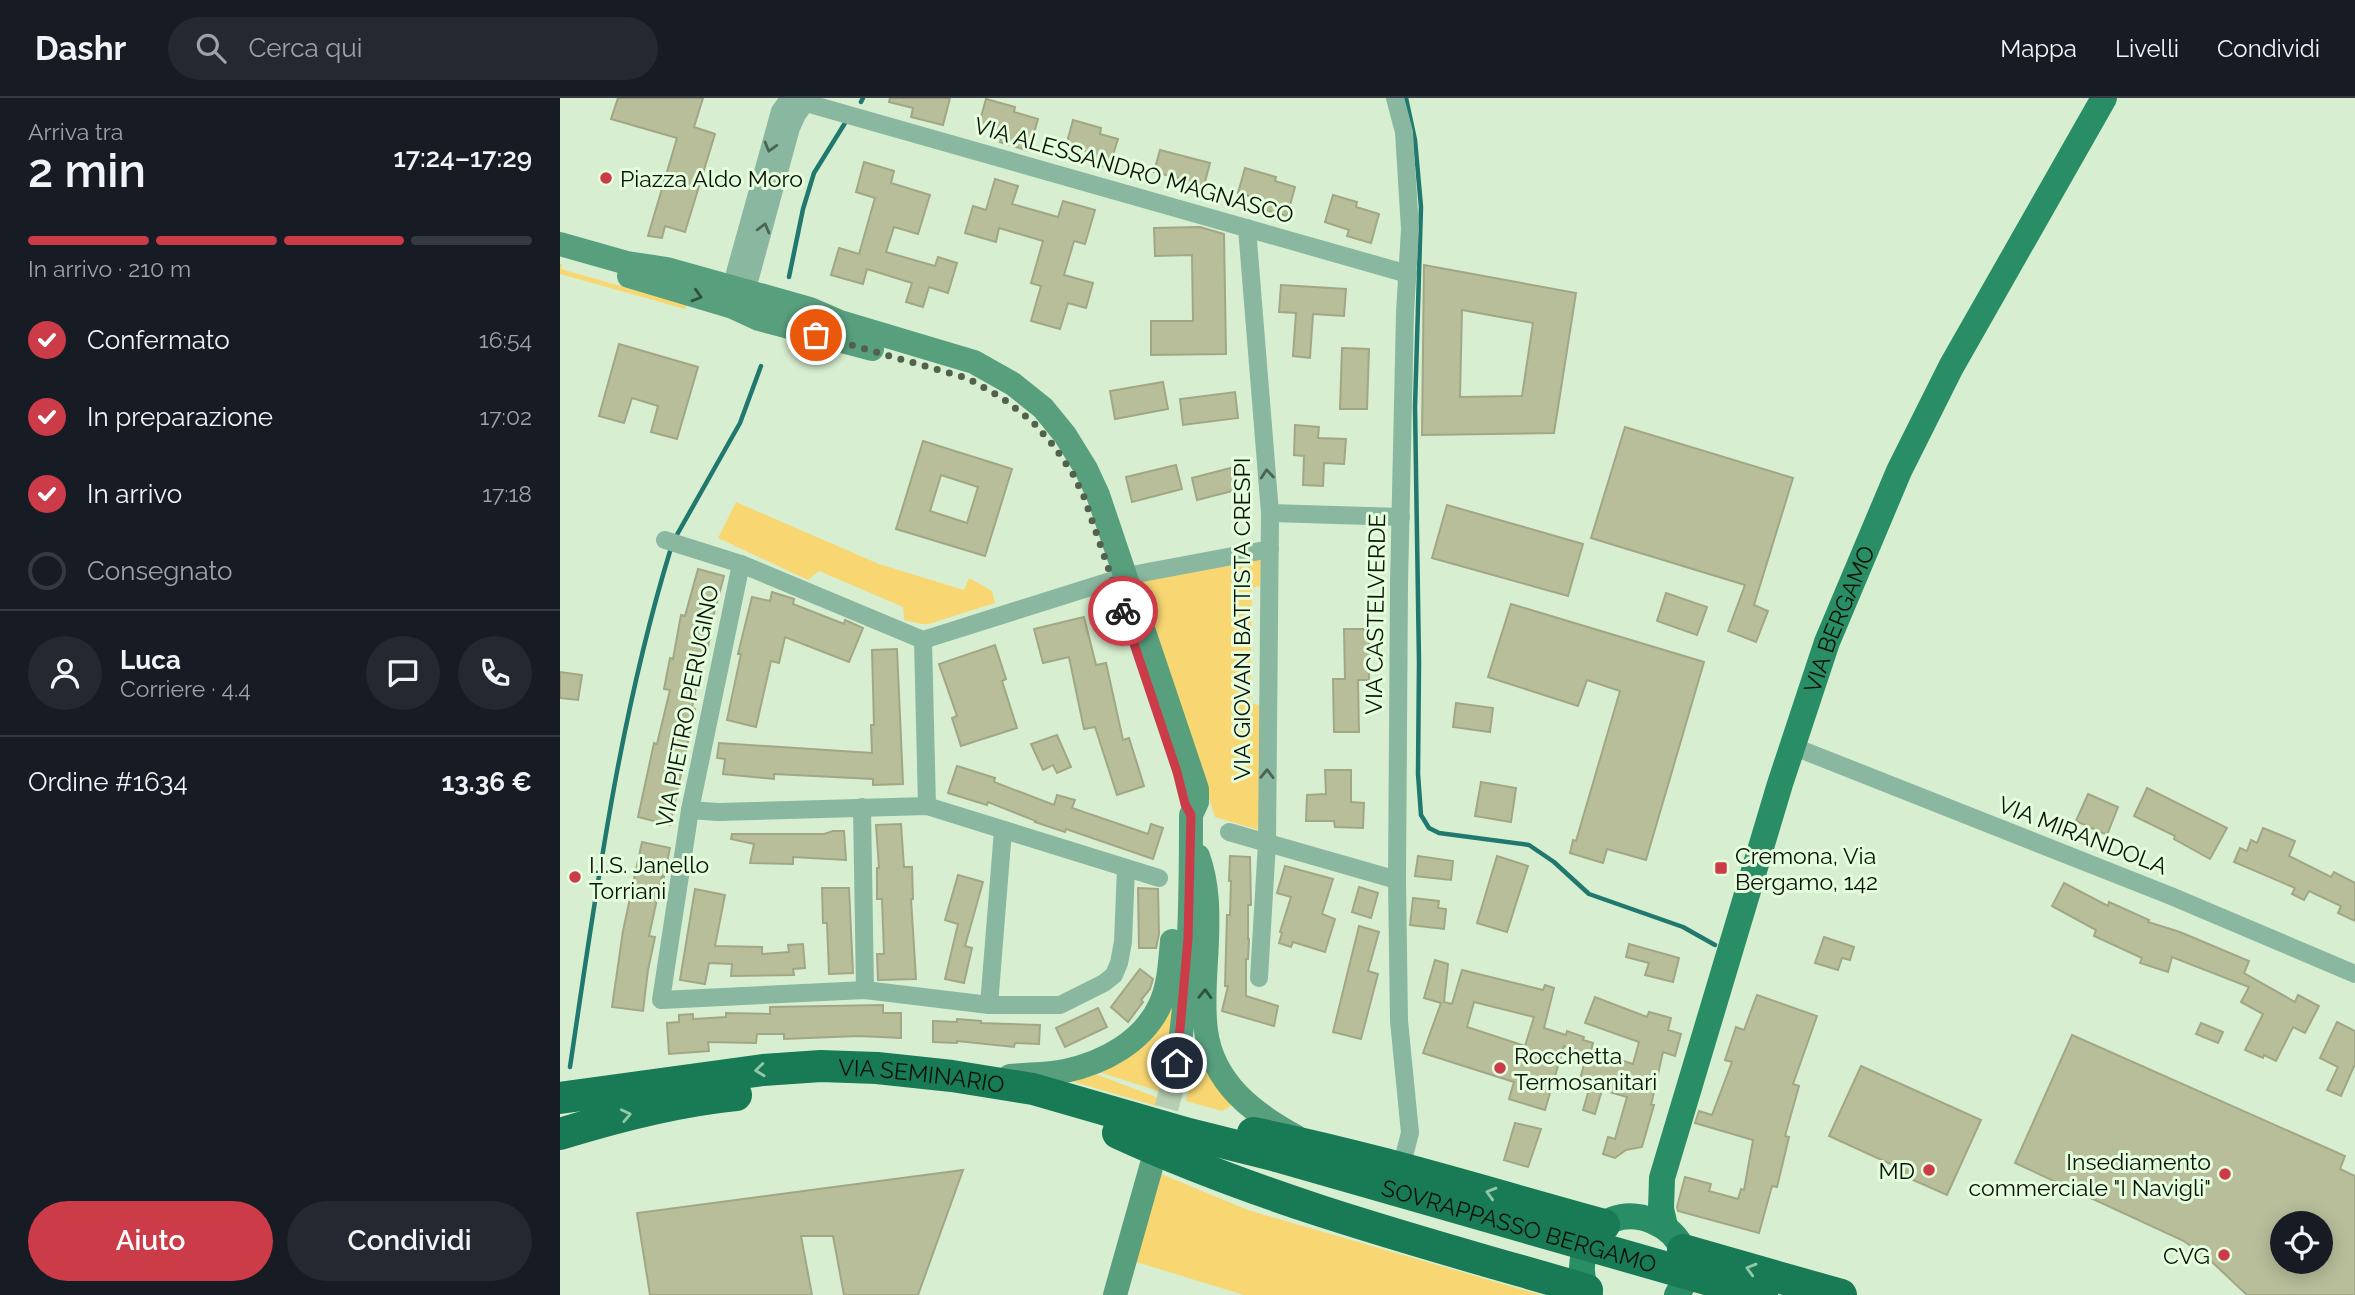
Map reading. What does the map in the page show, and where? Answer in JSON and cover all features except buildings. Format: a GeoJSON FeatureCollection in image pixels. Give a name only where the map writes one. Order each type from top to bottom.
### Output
{"type":"FeatureCollection","features":[{"type":"Feature","properties":{"kind":"highway","name":"VIA SEMINARIO"},"geometry":{"type":"LineString","coordinates":[[560,1098],[763,1070],[821,1066],[877,1068],[1033,1089],[1123,1124]]}},
{"type":"Feature","properties":{"kind":"highway","name":"VIA SEMINARIO"},"geometry":{"type":"LineString","coordinates":[[560,1134],[616,1117],[708,1098],[834,1087],[920,1090],[965,1095],[1044,1112],[1189,1134],[1274,1166]]}},
{"type":"Feature","properties":{"kind":"highway"},"geometry":{"type":"LineString","coordinates":[[1123,1124],[1188,1122],[1311,1145],[1427,1174],[1525,1203],[1618,1220]]}},
{"type":"Feature","properties":{"kind":"highway"},"geometry":{"type":"LineString","coordinates":[[1123,1124],[1178,1161],[1275,1197],[1588,1292]]}},
{"type":"Feature","properties":{"kind":"highway","name":"SOVRAPPASSO BERGAMO"},"geometry":{"type":"LineString","coordinates":[[1274,1166],[1777,1290]]}},
{"type":"Feature","properties":{"kind":"highway","name":"SOVRAPPASSO BERGAMO"},"geometry":{"type":"LineString","coordinates":[[1274,1166],[1680,1295]]}},
{"type":"Feature","properties":{"kind":"highway"},"geometry":{"type":"LineString","coordinates":[[1509,1267],[1521,1264],[1533,1245],[1536,1224],[1525,1203]]}},
{"type":"Feature","properties":{"kind":"highway"},"geometry":{"type":"LineString","coordinates":[[1674,1238],[1777,1290],[1840,1295]]}},
{"type":"Feature","properties":{"kind":"main road","name":"VIA BERGAMO"},"geometry":{"type":"LineString","coordinates":[[1680,1295],[1686,1264],[1661,1209],[1662,1178],[1791,746],[1827,642],[1899,471],[1951,367],[2104,98]]}},
{"type":"Feature","properties":{"kind":"main road","name":"VIA BERGAMO"},"geometry":{"type":"LineString","coordinates":[[1588,1292],[1582,1276],[1582,1261],[1593,1235],[1644,1205],[1662,1178]]}},
{"type":"Feature","properties":{"kind":"main road"},"geometry":{"type":"LineString","coordinates":[[1618,1220],[1649,1218],[1674,1238]]}},
{"type":"Feature","properties":{"kind":"street","name":"VIA CASTELVERDE"},"geometry":{"type":"LineString","coordinates":[[1395,98],[1405,132],[1410,229],[1401,517],[1397,880],[1399,1021],[1410,1132],[1427,1174]]}},
{"type":"Feature","properties":{"kind":"street","name":"VIA ALESSANDRO MAGNASCO"},"geometry":{"type":"LineString","coordinates":[[736,298],[734,273],[780,111],[786,103],[796,100],[1408,274]]}},
{"type":"Feature","properties":{"kind":"street","name":"VIA GIOVAN BATTISTA CRESPI"},"geometry":{"type":"LineString","coordinates":[[1247,228],[1270,513],[1267,843],[1259,978]]}},
{"type":"Feature","properties":{"kind":"street"},"geometry":{"type":"LineString","coordinates":[[560,244],[627,263],[667,269],[736,298]]}},
{"type":"Feature","properties":{"kind":"street"},"geometry":{"type":"LineString","coordinates":[[560,258],[736,298],[810,309],[840,322],[974,362],[1013,384],[1043,408],[1065,435],[1086,469],[1098,495],[1120,578],[1197,789],[1197,802],[1179,876],[1166,987],[1160,1005],[1149,1023],[1120,1050],[1093,1063],[1063,1072],[1010,1076],[999,1083]]}},
{"type":"Feature","properties":{"kind":"street"},"geometry":{"type":"LineString","coordinates":[[1270,513],[1401,517]]}},
{"type":"Feature","properties":{"kind":"street"},"geometry":{"type":"LineString","coordinates":[[665,540],[741,564],[923,640],[1120,578],[1270,549]]}},
{"type":"Feature","properties":{"kind":"street","name":"VIA PIETRO PERUGINO"},"geometry":{"type":"LineString","coordinates":[[741,564],[690,810],[661,1000],[865,990],[989,1005],[1060,1005],[1090,992],[1114,975],[1123,942],[1126,868]]}},
{"type":"Feature","properties":{"kind":"street"},"geometry":{"type":"LineString","coordinates":[[923,640],[927,806]]}},
{"type":"Feature","properties":{"kind":"street","name":"VIA MIRANDOLA"},"geometry":{"type":"LineString","coordinates":[[1791,746],[2171,896],[2355,974]]}},
{"type":"Feature","properties":{"kind":"street"},"geometry":{"type":"LineString","coordinates":[[690,810],[718,813],[927,806],[1158,878]]}},
{"type":"Feature","properties":{"kind":"street"},"geometry":{"type":"LineString","coordinates":[[862,807],[865,990]]}},
{"type":"Feature","properties":{"kind":"street"},"geometry":{"type":"LineString","coordinates":[[1174,1080],[1184,997],[1191,826]]}},
{"type":"Feature","properties":{"kind":"street"},"geometry":{"type":"LineString","coordinates":[[1191,826],[1206,878],[1208,908],[1204,1014],[1212,1054],[1222,1076],[1257,1115],[1311,1145]]}},
{"type":"Feature","properties":{"kind":"street"},"geometry":{"type":"LineString","coordinates":[[989,1005],[1003,830]]}},
{"type":"Feature","properties":{"kind":"street"},"geometry":{"type":"LineString","coordinates":[[1229,832],[1397,880]]}},
{"type":"Feature","properties":{"kind":"street","name":"VIA CASTELVERDE"},"geometry":{"type":"LineString","coordinates":[[1393,1166],[1404,1156],[1410,1132]]}},
{"type":"Feature","properties":{"kind":"street"},"geometry":{"type":"LineString","coordinates":[[1115,1295],[1152,1164]]}},
{"type":"Feature","properties":{"kind":"shaded area"},"geometry":{"type":"Polygon","coordinates":[[[560,264],[561,269],[670,300],[688,299],[685,309],[560,274],[560,264]]]}},
{"type":"Feature","properties":{"kind":"shaded area"},"geometry":{"type":"Polygon","coordinates":[[[736,502],[879,564],[964,590],[969,578],[992,591],[995,603],[929,624],[904,620],[903,607],[819,571],[808,580],[718,538],[736,502]]]}},
{"type":"Feature","properties":{"kind":"shaded area"},"geometry":{"type":"Polygon","coordinates":[[[1261,559],[1260,586],[1252,588],[1250,703],[1259,705],[1259,830],[1215,817],[1141,581],[1261,559]]]}},
{"type":"Feature","properties":{"kind":"shaded area"},"geometry":{"type":"Polygon","coordinates":[[[1174,989],[1170,1052],[1161,1092],[1099,1072],[1174,989]]]}},
{"type":"Feature","properties":{"kind":"shaded area"},"geometry":{"type":"Polygon","coordinates":[[[1199,1039],[1235,1104],[1222,1111],[1186,1101],[1199,1039]]]}},
{"type":"Feature","properties":{"kind":"shaded area"},"geometry":{"type":"Polygon","coordinates":[[[1090,1072],[1159,1098],[1157,1106],[1067,1080],[1090,1072]]]}},
{"type":"Feature","properties":{"kind":"shaded area"},"geometry":{"type":"Polygon","coordinates":[[[1161,1174],[1248,1210],[1541,1295],[1244,1295],[1136,1262],[1161,1174]]]}},
{"type":"Feature","properties":{"kind":"waterway"},"geometry":{"type":"LineString","coordinates":[[861,102],[863,98]]}},
{"type":"Feature","properties":{"kind":"waterway"},"geometry":{"type":"LineString","coordinates":[[1406,98],[1415,140],[1421,207],[1415,407],[1418,774],[1421,815],[1429,828],[1439,833],[1529,845],[1554,862],[1589,894],[1683,927],[1715,945]]}},
{"type":"Feature","properties":{"kind":"waterway"},"geometry":{"type":"LineString","coordinates":[[789,277],[803,209],[814,173],[845,123]]}},
{"type":"Feature","properties":{"kind":"waterway"},"geometry":{"type":"LineString","coordinates":[[674,540],[740,423],[761,366]]}},
{"type":"Feature","properties":{"kind":"waterway"},"geometry":{"type":"LineString","coordinates":[[570,1067],[623,741],[637,676],[671,548]]}},
{"type":"Feature","properties":{"kind":"tunnel"},"geometry":{"type":"LineString","coordinates":[[1157,1143],[1174,1080]]}},
{"type":"Feature","properties":{"kind":"way so far"},"geometry":{"type":"LineString","coordinates":[[816,335],[967,378],[986,387],[1032,421],[1054,446],[1073,474],[1084,497],[1123,611]]}},
{"type":"Feature","properties":{"kind":"place","name":"Piazza Aldo Moro"},"geometry":{"type":"Point","coordinates":[606,178]}},
{"type":"Feature","properties":{"kind":"place","name":"Cremona, Via Bergamo, 142"},"geometry":{"type":"Point","coordinates":[1721,868]}},
{"type":"Feature","properties":{"kind":"place","name":"I.I.S. Janello Torriani"},"geometry":{"type":"Point","coordinates":[575,877]}},
{"type":"Feature","properties":{"kind":"place","name":"Rocchetta Termosanitari"},"geometry":{"type":"Point","coordinates":[1500,1068]}},
{"type":"Feature","properties":{"kind":"place","name":"MD"},"geometry":{"type":"Point","coordinates":[1929,1170]}},
{"type":"Feature","properties":{"kind":"place","name":"Insediamento commerciale \"I Navigli\""},"geometry":{"type":"Point","coordinates":[2225,1174]}},
{"type":"Feature","properties":{"kind":"place","name":"CVG"},"geometry":{"type":"Point","coordinates":[2224,1255]}},
{"type":"Feature","properties":{"kind":"route"},"geometry":{"type":"LineString","coordinates":[[1123,611],[1177,772],[1185,804],[1191,815],[1188,939],[1177,1063]]}}]}
